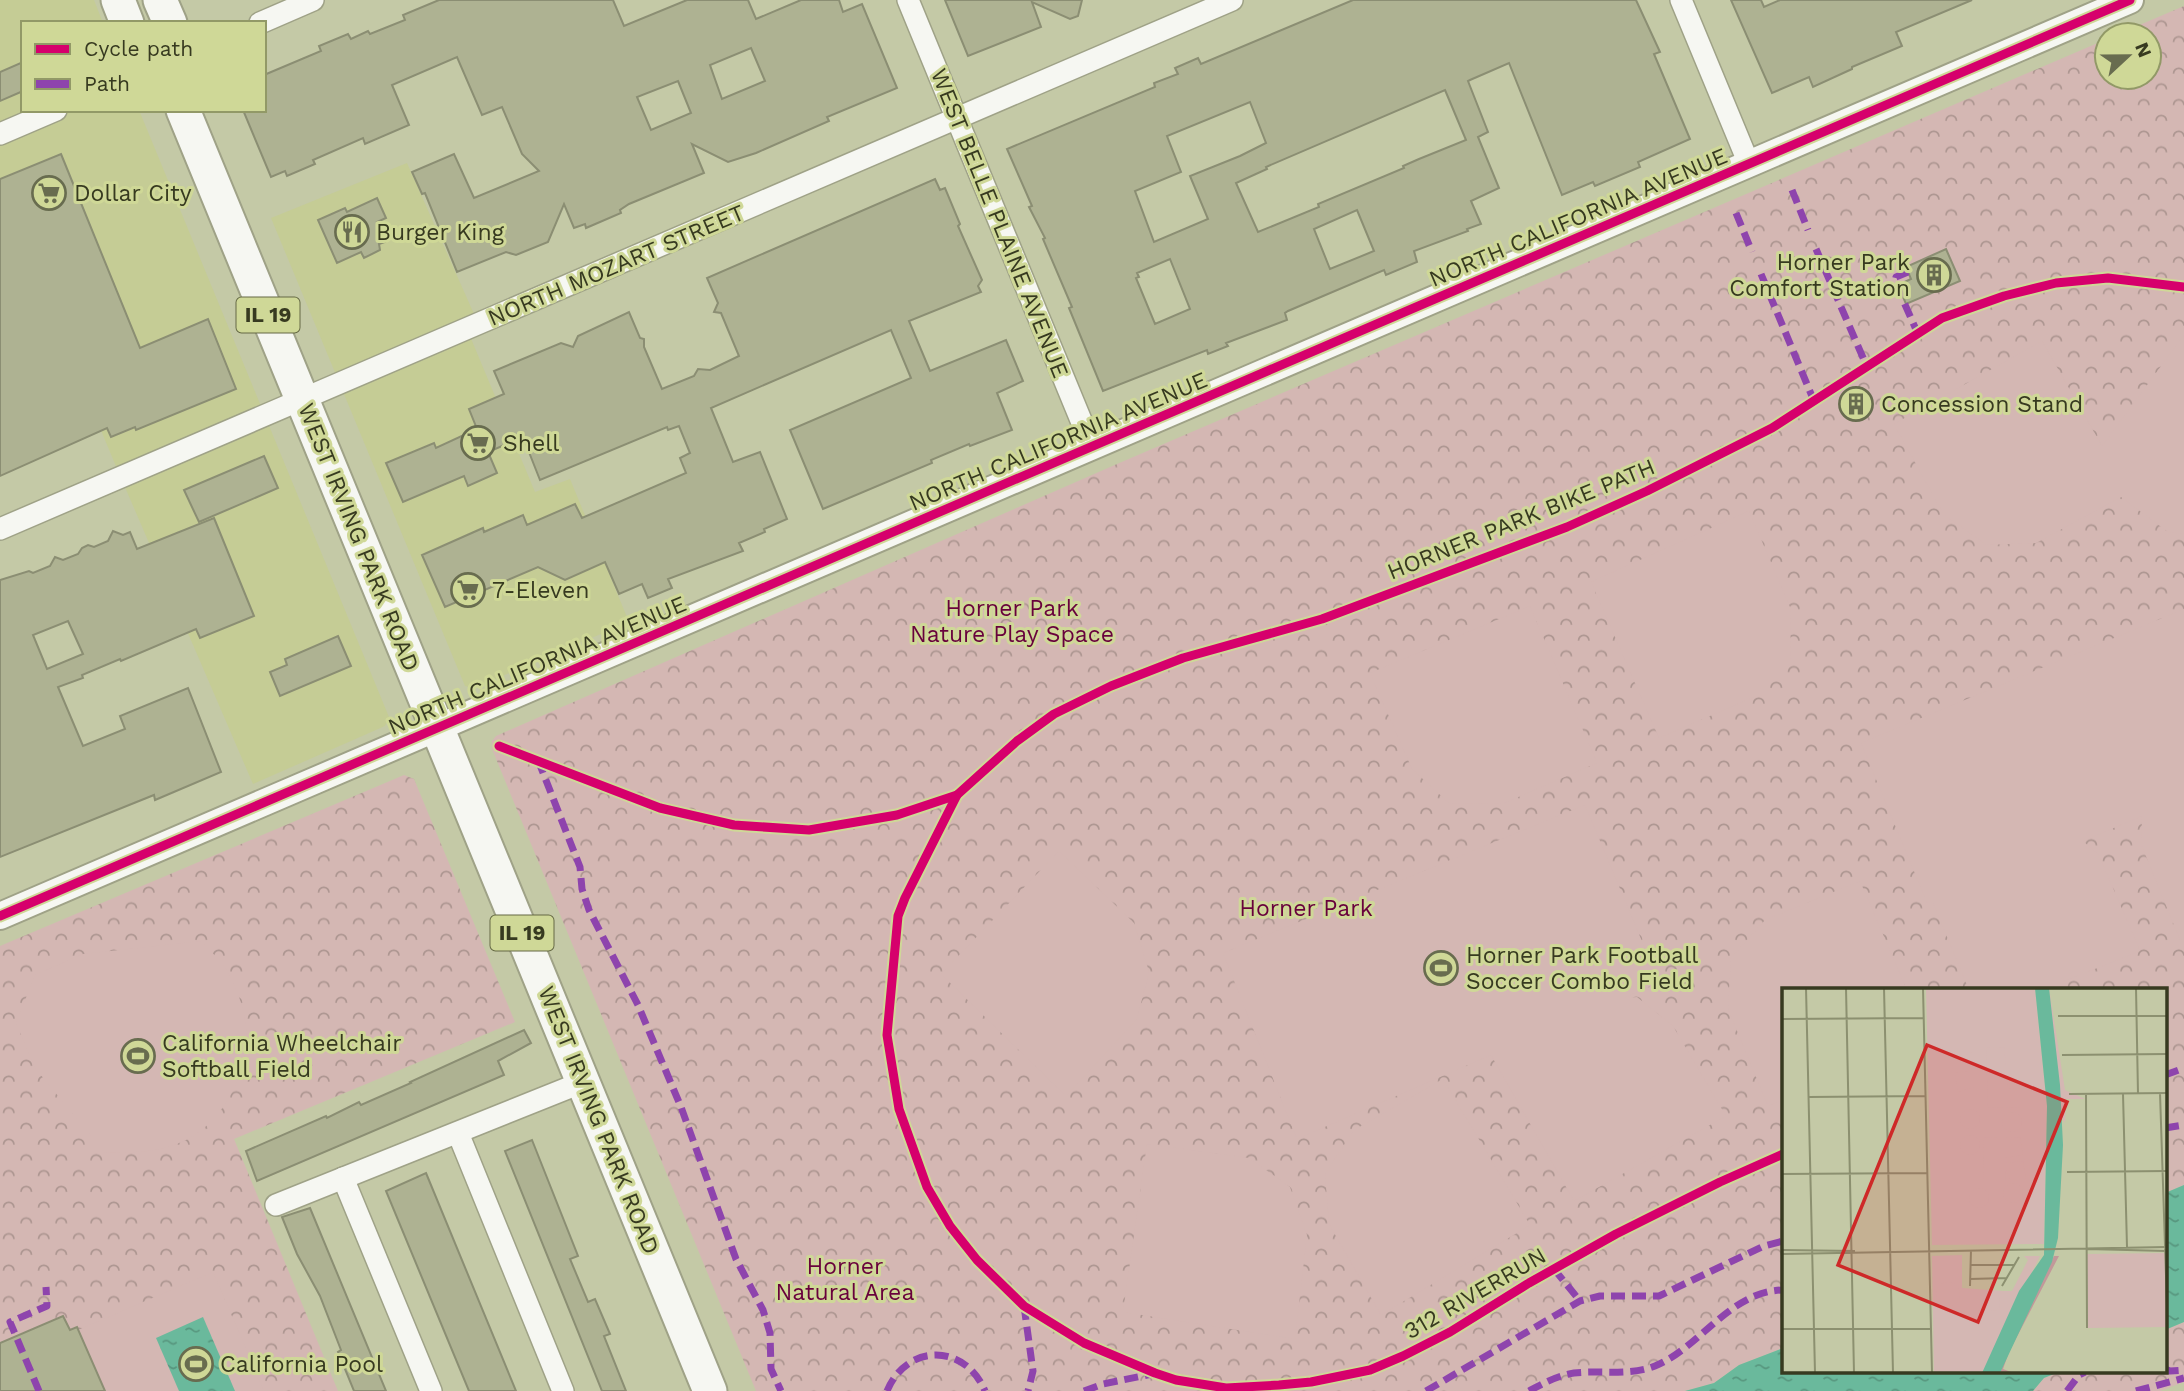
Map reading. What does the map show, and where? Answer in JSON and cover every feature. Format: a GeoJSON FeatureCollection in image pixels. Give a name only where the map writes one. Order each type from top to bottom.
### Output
{"type":"FeatureCollection","features":[{"type":"Feature","properties":{"kind":"main road"},"geometry":{"type":"LineString","coordinates":[[118,0],[126,21]]}},
{"type":"Feature","properties":{"kind":"main road"},"geometry":{"type":"LineString","coordinates":[[160,0],[169,21]]}},
{"type":"Feature","properties":{"kind":"main road","name":"WEST IRVING PARK ROAD"},"geometry":{"type":"LineString","coordinates":[[184,112],[710,1391]]}},
{"type":"Feature","properties":{"kind":"street"},"geometry":{"type":"LineString","coordinates":[[265,21],[313,0]]}},
{"type":"Feature","properties":{"kind":"street","name":"WEST BELLE PLAINE AVENUE"},"geometry":{"type":"LineString","coordinates":[[908,0],[1092,447]]}},
{"type":"Feature","properties":{"kind":"street","name":"NORTH MOZART STREET"},"geometry":{"type":"LineString","coordinates":[[0,529],[1232,0]]}},
{"type":"Feature","properties":{"kind":"street"},"geometry":{"type":"LineString","coordinates":[[1681,0],[1749,164]]}},
{"type":"Feature","properties":{"kind":"street","name":"NORTH CALIFORNIA AVENUE"},"geometry":{"type":"LineString","coordinates":[[0,916],[2130,0]]}},
{"type":"Feature","properties":{"kind":"street"},"geometry":{"type":"LineString","coordinates":[[0,134],[51,112]]}},
{"type":"Feature","properties":{"kind":"street"},"geometry":{"type":"LineString","coordinates":[[276,1205],[583,1082]]}},
{"type":"Feature","properties":{"kind":"street"},"geometry":{"type":"LineString","coordinates":[[458,1133],[562,1391]]}},
{"type":"Feature","properties":{"kind":"street"},"geometry":{"type":"LineString","coordinates":[[343,1178],[431,1391]]}},
{"type":"Feature","properties":{"kind":"shaded area"},"geometry":{"type":"Polygon","coordinates":[[[0,0],[94,0],[102,21],[21,21],[21,112],[140,112],[389,717],[385,726],[253,784],[115,464],[0,187],[0,0]]]}},
{"type":"Feature","properties":{"kind":"shaded area"},"geometry":{"type":"Polygon","coordinates":[[[407,163],[478,323],[467,329],[535,492],[570,479],[629,622],[474,688],[465,686],[271,218],[407,163]]]}},
{"type":"Feature","properties":{"kind":"green space","name":"Horner Park"},"geometry":{"type":"Polygon","coordinates":[[[2184,6],[2184,1185],[2166,1193],[2166,988],[1782,988],[1782,1348],[1739,1365],[1714,1383],[1685,1391],[756,1391],[492,749],[492,741],[496,736],[1117,464],[2093,45],[2093,91],[2163,91],[2163,21],[2149,21],[2184,6]]]}},
{"type":"Feature","properties":{"kind":"green space"},"geometry":{"type":"Polygon","coordinates":[[[2184,335],[2184,534],[2168,532],[2121,497],[2036,543],[1987,545],[1944,515],[1894,424],[2042,341],[2102,446],[2184,335]]]}},
{"type":"Feature","properties":{"kind":"green space"},"geometry":{"type":"Polygon","coordinates":[[[1749,511],[1790,607],[1791,660],[1754,697],[1659,738],[1591,582],[1749,511]]]}},
{"type":"Feature","properties":{"kind":"green space"},"geometry":{"type":"Polygon","coordinates":[[[1530,606],[1597,763],[1502,804],[1449,803],[1412,769],[1370,673],[1530,606]]]}},
{"type":"Feature","properties":{"kind":"green space"},"geometry":{"type":"Polygon","coordinates":[[[2184,609],[2184,939],[2180,940],[2141,844],[2142,816],[2083,841],[2099,855],[2140,951],[2047,988],[1968,988],[1933,903],[1928,905],[1861,743],[2184,609]]]}},
{"type":"Feature","properties":{"kind":"green space"},"geometry":{"type":"Polygon","coordinates":[[[404,775],[414,779],[515,1022],[234,1139],[338,1391],[0,1391],[0,946],[404,775]]]}},
{"type":"Feature","properties":{"kind":"green space","name":"Horner Park Football Soccer Combo Field"},"geometry":{"type":"Polygon","coordinates":[[[1585,805],[1659,982],[1624,998],[1637,997],[1673,1026],[1726,1116],[1574,1201],[1491,1055],[1297,1139],[1223,953],[1585,805]]]}},
{"type":"Feature","properties":{"kind":"green space"},"geometry":{"type":"Polygon","coordinates":[[[1059,851],[1134,923],[1149,972],[1137,1019],[1066,1096],[941,974],[1059,851]]]}},
{"type":"Feature","properties":{"kind":"green space"},"geometry":{"type":"Polygon","coordinates":[[[1860,881],[1906,988],[1782,988],[1782,1100],[1768,1106],[1728,1009],[1731,958],[1765,920],[1860,881]]]}},
{"type":"Feature","properties":{"kind":"green space","name":"California Wheelchair Softball Field"},"geometry":{"type":"Polygon","coordinates":[[[201,941],[226,969],[235,986],[245,1019],[245,1052],[236,1085],[214,1119],[191,1138],[155,1150],[105,1153],[35,1068],[16,1023],[35,975],[83,954],[201,941]]]}},
{"type":"Feature","properties":{"kind":"green space"},"geometry":{"type":"Polygon","coordinates":[[[1443,1079],[1530,1225],[1381,1315],[1329,1224],[1325,1174],[1354,1130],[1443,1079]]]}},
{"type":"Feature","properties":{"kind":"green space"},"geometry":{"type":"Polygon","coordinates":[[[1147,1144],[1249,1158],[1290,1187],[1307,1235],[1295,1339],[1123,1312],[1147,1144]]]}},
{"type":"Feature","properties":{"kind":"green space"},"geometry":{"type":"Polygon","coordinates":[[[213,1272],[264,1391],[235,1391],[203,1317],[156,1338],[179,1391],[105,1391],[78,1330],[213,1272]]]}},
{"type":"Feature","properties":{"kind":"green space"},"geometry":{"type":"Polygon","coordinates":[[[2184,1322],[2184,1382],[2160,1391],[2033,1391],[2044,1378],[2054,1374],[2166,1374],[2166,1330],[2184,1322]]]}},
{"type":"Feature","properties":{"kind":"water"},"geometry":{"type":"Polygon","coordinates":[[[2184,1185],[2184,1322],[2166,1330],[2166,1193],[2184,1185]]]}},
{"type":"Feature","properties":{"kind":"water","name":"California Pool"},"geometry":{"type":"Polygon","coordinates":[[[203,1317],[235,1391],[179,1391],[156,1338],[203,1317]]]}},
{"type":"Feature","properties":{"kind":"water"},"geometry":{"type":"Polygon","coordinates":[[[1782,1348],[1782,1374],[2054,1374],[2044,1378],[2033,1391],[1685,1391],[1714,1383],[1739,1365],[1782,1348]]]}},
{"type":"Feature","properties":{"kind":"building"},"geometry":{"type":"Polygon","coordinates":[[[439,0],[613,0],[624,26],[687,0],[748,0],[756,19],[801,0],[839,0],[843,12],[862,4],[897,88],[827,117],[829,121],[756,153],[728,162],[692,144],[704,173],[629,204],[620,210],[621,213],[586,228],[585,224],[574,228],[564,204],[548,242],[516,255],[506,252],[457,272],[425,193],[422,194],[412,172],[454,154],[474,198],[539,171],[522,154],[502,107],[482,115],[457,57],[392,85],[409,125],[365,144],[363,138],[313,160],[315,164],[287,176],[285,171],[271,177],[244,112],[266,112],[266,74],[321,51],[319,46],[348,34],[351,39],[405,20],[403,15],[439,0]],[[751,48],[710,65],[722,99],[765,81],[751,48]],[[678,81],[637,97],[651,130],[691,113],[678,81]]]}},
{"type":"Feature","properties":{"kind":"building"},"geometry":{"type":"Polygon","coordinates":[[[945,0],[1082,0],[1078,16],[1070,19],[1032,2],[1041,27],[968,56],[945,0]]]}},
{"type":"Feature","properties":{"kind":"building"},"geometry":{"type":"Polygon","coordinates":[[[1353,0],[1636,0],[1660,52],[1654,54],[1690,139],[1638,162],[1640,167],[1595,186],[1593,182],[1562,195],[1509,63],[1468,81],[1488,132],[1478,137],[1499,188],[1471,201],[1481,224],[1414,251],[1417,262],[1386,275],[1384,270],[1288,311],[1285,313],[1287,320],[1226,343],[1228,346],[1208,354],[1207,350],[1103,391],[1069,308],[1072,307],[1043,239],[1045,238],[1029,207],[1032,206],[1007,149],[1155,87],[1154,83],[1178,74],[1175,68],[1198,58],[1201,64],[1353,0]],[[1445,90],[1266,167],[1267,169],[1236,183],[1258,232],[1466,140],[1445,90]],[[1250,102],[1167,136],[1181,172],[1135,191],[1154,242],[1208,219],[1190,176],[1266,143],[1250,102]],[[1357,210],[1314,229],[1330,269],[1374,251],[1357,210]],[[1170,259],[1137,273],[1139,277],[1136,278],[1155,324],[1190,309],[1170,259]]]}},
{"type":"Feature","properties":{"kind":"building"},"geometry":{"type":"Polygon","coordinates":[[[1731,0],[1761,0],[1764,7],[1780,0],[1972,0],[1896,32],[1902,46],[1813,87],[1809,77],[1772,93],[1731,0]]]}},
{"type":"Feature","properties":{"kind":"building"},"geometry":{"type":"Polygon","coordinates":[[[21,63],[21,92],[0,101],[0,72],[21,63]]]}},
{"type":"Feature","properties":{"kind":"building"},"geometry":{"type":"Polygon","coordinates":[[[61,154],[140,348],[208,319],[236,389],[136,430],[135,427],[111,437],[107,428],[0,476],[0,179],[61,154]]]}},
{"type":"Feature","properties":{"kind":"building"},"geometry":{"type":"Polygon","coordinates":[[[935,179],[940,190],[945,188],[960,224],[958,226],[982,280],[978,286],[981,292],[909,321],[930,371],[1006,340],[1023,381],[997,393],[1012,430],[970,446],[969,444],[931,460],[932,463],[823,509],[790,430],[911,378],[891,330],[711,408],[733,462],[760,452],[787,519],[739,543],[743,551],[668,579],[672,588],[648,598],[642,584],[619,594],[605,562],[565,580],[538,567],[445,607],[422,555],[483,528],[484,532],[523,515],[527,525],[575,504],[582,518],[686,473],[680,458],[690,453],[679,426],[668,430],[667,427],[540,480],[523,437],[488,452],[497,473],[468,486],[464,476],[403,502],[386,463],[434,443],[436,448],[477,429],[469,409],[504,394],[494,371],[561,343],[573,347],[578,336],[629,312],[640,338],[644,339],[644,347],[662,389],[694,376],[698,369],[710,370],[739,356],[721,313],[714,312],[718,303],[707,278],[935,179]]]}},
{"type":"Feature","properties":{"kind":"building","name":"Burger King"},"geometry":{"type":"Polygon","coordinates":[[[377,198],[386,218],[377,222],[385,242],[379,244],[380,250],[364,258],[361,252],[337,263],[318,220],[345,208],[347,212],[377,198]]]}},
{"type":"Feature","properties":{"kind":"building","name":"Horner Park Comfort Station"},"geometry":{"type":"Polygon","coordinates":[[[1946,249],[1960,281],[1906,304],[1898,285],[1911,279],[1906,267],[1946,249]]]}},
{"type":"Feature","properties":{"kind":"building"},"geometry":{"type":"Polygon","coordinates":[[[264,456],[278,488],[199,522],[184,490],[264,456]]]}},
{"type":"Feature","properties":{"kind":"building"},"geometry":{"type":"Polygon","coordinates":[[[214,518],[254,616],[200,638],[196,629],[58,687],[83,746],[125,729],[120,716],[188,688],[221,772],[155,800],[154,795],[0,857],[0,580],[29,571],[33,573],[50,566],[55,557],[63,560],[78,554],[88,545],[94,547],[108,541],[113,531],[123,535],[130,532],[137,549],[214,518]],[[68,621],[33,635],[47,669],[83,654],[68,621]]]}},
{"type":"Feature","properties":{"kind":"building"},"geometry":{"type":"Polygon","coordinates":[[[338,636],[351,666],[280,696],[270,672],[287,665],[285,659],[338,636]]]}},
{"type":"Feature","properties":{"kind":"building"},"geometry":{"type":"Polygon","coordinates":[[[524,1030],[531,1043],[498,1061],[504,1075],[257,1181],[246,1151],[359,1102],[361,1105],[524,1030]]]}},
{"type":"Feature","properties":{"kind":"building"},"geometry":{"type":"Polygon","coordinates":[[[532,1140],[578,1256],[570,1259],[588,1302],[595,1299],[610,1334],[604,1336],[626,1391],[602,1391],[505,1151],[532,1140]]]}},
{"type":"Feature","properties":{"kind":"building"},"geometry":{"type":"Polygon","coordinates":[[[426,1173],[516,1391],[469,1391],[386,1191],[426,1173]]]}},
{"type":"Feature","properties":{"kind":"building"},"geometry":{"type":"Polygon","coordinates":[[[310,1208],[386,1391],[354,1391],[320,1296],[297,1254],[282,1217],[310,1208]]]}},
{"type":"Feature","properties":{"kind":"building"},"geometry":{"type":"Polygon","coordinates":[[[63,1316],[70,1330],[77,1327],[105,1391],[0,1391],[0,1343],[63,1316]]]}},
{"type":"Feature","properties":{"kind":"marked path"},"geometry":{"type":"LineString","coordinates":[[1792,190],[1808,230]]}},
{"type":"Feature","properties":{"kind":"marked path"},"geometry":{"type":"LineString","coordinates":[[1736,213],[1752,252]]}},
{"type":"Feature","properties":{"kind":"marked path"},"geometry":{"type":"LineString","coordinates":[[1816,249],[1867,367]]}},
{"type":"Feature","properties":{"kind":"marked path"},"geometry":{"type":"LineString","coordinates":[[1908,272],[1896,277],[1895,282],[1918,334]]}},
{"type":"Feature","properties":{"kind":"marked path"},"geometry":{"type":"LineString","coordinates":[[1761,274],[1814,401]]}},
{"type":"Feature","properties":{"kind":"marked path"},"geometry":{"type":"LineString","coordinates":[[538,760],[580,867],[582,889],[589,910],[638,1005],[681,1107],[736,1259],[763,1310],[770,1333],[771,1369],[781,1391]]}},
{"type":"Feature","properties":{"kind":"marked path"},"geometry":{"type":"LineString","coordinates":[[2166,1075],[2184,1068]]}},
{"type":"Feature","properties":{"kind":"marked path"},"geometry":{"type":"LineString","coordinates":[[2166,1128],[2184,1125]]}},
{"type":"Feature","properties":{"kind":"marked path"},"geometry":{"type":"LineString","coordinates":[[1426,1391],[1580,1301],[1600,1296],[1659,1296],[1764,1246],[1782,1241]]}},
{"type":"Feature","properties":{"kind":"marked path"},"geometry":{"type":"LineString","coordinates":[[1554,1269],[1580,1301]]}},
{"type":"Feature","properties":{"kind":"marked path"},"geometry":{"type":"LineString","coordinates":[[39,1391],[10,1322],[47,1306],[46,1287]]}},
{"type":"Feature","properties":{"kind":"marked path"},"geometry":{"type":"LineString","coordinates":[[1529,1391],[1574,1373],[1625,1372],[1655,1366],[1687,1346],[1731,1309],[1764,1293],[1782,1290]]}},
{"type":"Feature","properties":{"kind":"marked path"},"geometry":{"type":"LineString","coordinates":[[1024,1306],[1033,1371],[1028,1391]]}},
{"type":"Feature","properties":{"kind":"marked path"},"geometry":{"type":"LineString","coordinates":[[887,1391],[896,1375],[908,1364],[922,1357],[936,1355],[950,1357],[964,1364],[976,1375],[985,1391]]}},
{"type":"Feature","properties":{"kind":"marked path"},"geometry":{"type":"LineString","coordinates":[[2166,1369],[2184,1370]]}},
{"type":"Feature","properties":{"kind":"marked path"},"geometry":{"type":"LineString","coordinates":[[1084,1391],[1103,1384],[1152,1374]]}},
{"type":"Feature","properties":{"kind":"marked path"},"geometry":{"type":"LineString","coordinates":[[2067,1391],[2081,1374]]}},
{"type":"Feature","properties":{"kind":"marked path"},"geometry":{"type":"LineString","coordinates":[[2136,1391],[2184,1378]]}},
{"type":"Feature","properties":{"kind":"cycle path"},"geometry":{"type":"LineString","coordinates":[[0,916],[2130,0]]}},
{"type":"Feature","properties":{"kind":"cycle path","name":"HORNER PARK BIKE PATH"},"geometry":{"type":"LineString","coordinates":[[1782,1154],[1616,1234],[1450,1332],[1370,1370],[1311,1382],[1226,1388],[1176,1380],[1084,1343],[1024,1306],[977,1260],[950,1226],[927,1187],[899,1109],[887,1035],[898,916],[957,795],[1017,741],[1054,714],[1111,686],[1183,658],[1322,619],[1567,527],[1647,491],[1772,428],[1942,318],[2004,296],[2056,283],[2108,278],[2184,287]]}},
{"type":"Feature","properties":{"kind":"cycle path"},"geometry":{"type":"LineString","coordinates":[[499,746],[660,808],[734,825],[809,830],[897,815],[957,795]]}},
{"type":"Feature","properties":{"kind":"place","name":"Dollar City"},"geometry":{"type":"Point","coordinates":[49,193]}},
{"type":"Feature","properties":{"kind":"place","name":"Burger King"},"geometry":{"type":"Point","coordinates":[352,232]}},
{"type":"Feature","properties":{"kind":"place","name":"Horner Park Comfort Station"},"geometry":{"type":"Point","coordinates":[1934,275]}},
{"type":"Feature","properties":{"kind":"place","name":"Concession Stand"},"geometry":{"type":"Point","coordinates":[1856,404]}},
{"type":"Feature","properties":{"kind":"place","name":"Shell"},"geometry":{"type":"Point","coordinates":[478,443]}},
{"type":"Feature","properties":{"kind":"place","name":"7-Eleven"},"geometry":{"type":"Point","coordinates":[468,590]}},
{"type":"Feature","properties":{"kind":"place","name":"Horner Park Football Soccer Combo Field"},"geometry":{"type":"Point","coordinates":[1441,968]}},
{"type":"Feature","properties":{"kind":"place","name":"California Wheelchair Softball Field"},"geometry":{"type":"Point","coordinates":[138,1056]}},
{"type":"Feature","properties":{"kind":"place","name":"California Pool"},"geometry":{"type":"Point","coordinates":[196,1364]}},
{"type":"Feature","properties":{"kind":"park label","name":"Horner Park Nature Play Space"},"geometry":{"type":"Point","coordinates":[1012,621]}},
{"type":"Feature","properties":{"kind":"park label","name":"Horner Natural Area"},"geometry":{"type":"Point","coordinates":[845,1279]}}]}
